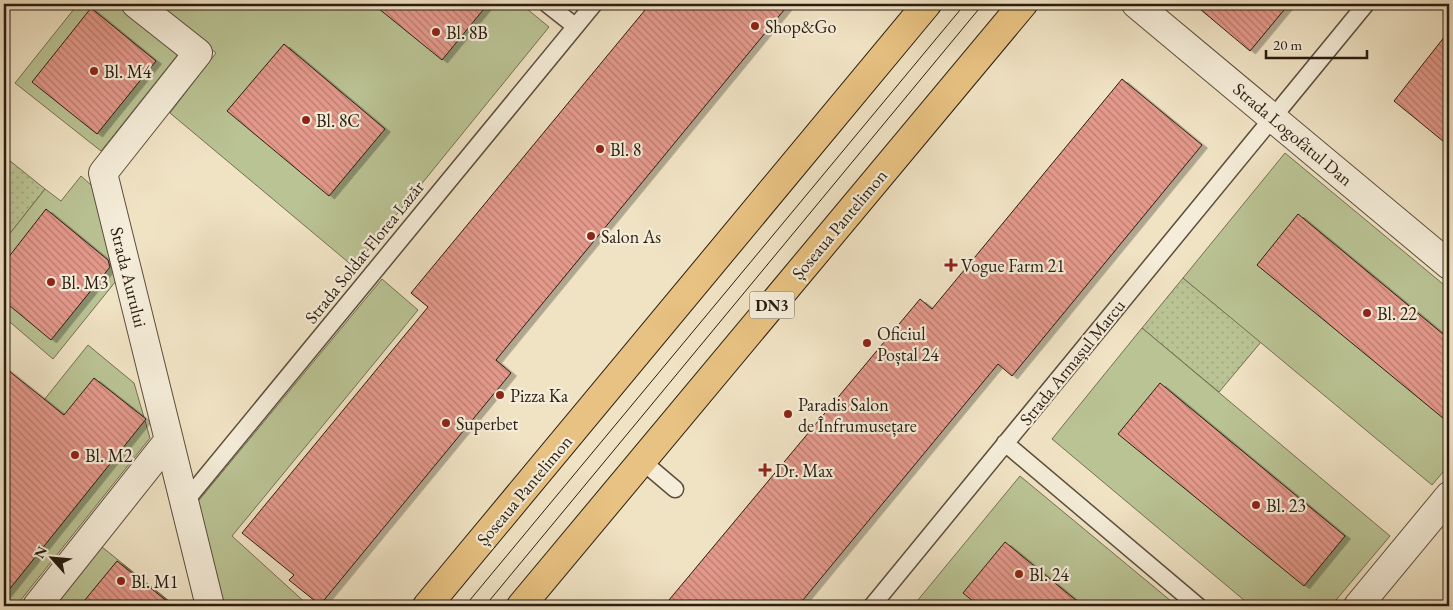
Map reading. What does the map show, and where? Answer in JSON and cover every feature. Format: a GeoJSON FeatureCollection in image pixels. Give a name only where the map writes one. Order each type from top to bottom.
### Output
{"type":"FeatureCollection","features":[{"type":"Feature","properties":{"kind":"main road","name":"Șoseaua Pantelimon"},"geometry":{"type":"LineString","coordinates":[[427,606],[927,4]]}},
{"type":"Feature","properties":{"kind":"main road","name":"Șoseaua Pantelimon"},"geometry":{"type":"LineString","coordinates":[[521,606],[1023,4]]}},
{"type":"Feature","properties":{"kind":"street","name":"Strada Aurului"},"geometry":{"type":"LineString","coordinates":[[136,4],[198,53],[103,173],[210,606]]}},
{"type":"Feature","properties":{"kind":"street","name":"Strada Logofătul Dan"},"geometry":{"type":"LineString","coordinates":[[1136,4],[1449,265]]}},
{"type":"Feature","properties":{"kind":"street"},"geometry":{"type":"LineString","coordinates":[[37,606],[169,440]]}},
{"type":"Feature","properties":{"kind":"street"},"geometry":{"type":"LineString","coordinates":[[1358,606],[1449,496]]}},
{"type":"Feature","properties":{"kind":"lane"},"geometry":{"type":"LineString","coordinates":[[548,4],[575,26]]}},
{"type":"Feature","properties":{"kind":"lane","name":"Strada Soldat Florea Lazăr"},"geometry":{"type":"LineString","coordinates":[[184,503],[594,4]]}},
{"type":"Feature","properties":{"kind":"lane","name":"Strada Armașul Marcu"},"geometry":{"type":"LineString","coordinates":[[872,606],[1366,4]]}},
{"type":"Feature","properties":{"kind":"lane"},"geometry":{"type":"LineString","coordinates":[[1006,443],[1198,606]]}},
{"type":"Feature","properties":{"kind":"lane"},"geometry":{"type":"LineString","coordinates":[[642,461],[675,488]]}},
{"type":"Feature","properties":{"kind":"green space"},"geometry":{"type":"Polygon","coordinates":[[[78,4],[117,4],[179,53],[101,151],[15,83],[78,4]]]}},
{"type":"Feature","properties":{"kind":"green space"},"geometry":{"type":"Polygon","coordinates":[[[156,4],[521,4],[549,27],[354,267],[170,113],[216,53],[156,4]]]}},
{"type":"Feature","properties":{"kind":"green space"},"geometry":{"type":"Polygon","coordinates":[[[1285,153],[1449,289],[1449,465],[1432,485],[1183,278],[1285,153]]]}},
{"type":"Feature","properties":{"kind":"green space"},"geometry":{"type":"Polygon","coordinates":[[[4,156],[45,189],[4,241],[4,156]]]}},
{"type":"Feature","properties":{"kind":"green space"},"geometry":{"type":"Polygon","coordinates":[[[81,176],[101,194],[120,276],[53,359],[4,317],[4,241],[45,189],[61,201],[81,176]]]}},
{"type":"Feature","properties":{"kind":"green space"},"geometry":{"type":"Polygon","coordinates":[[[1183,278],[1261,342],[1219,392],[1142,328],[1183,278]]]}},
{"type":"Feature","properties":{"kind":"green space"},"geometry":{"type":"Polygon","coordinates":[[[382,279],[418,310],[232,536],[309,606],[220,606],[195,505],[382,279]]]}},
{"type":"Feature","properties":{"kind":"green space"},"geometry":{"type":"Polygon","coordinates":[[[1142,328],[1390,536],[1331,606],[1251,606],[1052,439],[1142,328]]]}},
{"type":"Feature","properties":{"kind":"green space"},"geometry":{"type":"Polygon","coordinates":[[[88,345],[134,383],[150,438],[16,606],[4,606],[4,450],[88,345]]]}},
{"type":"Feature","properties":{"kind":"green space"},"geometry":{"type":"Polygon","coordinates":[[[1020,476],[1177,606],[913,606],[1020,476]]]}},
{"type":"Feature","properties":{"kind":"green space"},"geometry":{"type":"Polygon","coordinates":[[[102,547],[174,605],[55,606],[102,547]]]}},
{"type":"Feature","properties":{"kind":"building","name":"Bl. 8B"},"geometry":{"type":"Polygon","coordinates":[[[373,4],[488,4],[442,60],[373,4]]]}},
{"type":"Feature","properties":{"kind":"building"},"geometry":{"type":"Polygon","coordinates":[[[650,4],[789,4],[496,360],[511,373],[320,605],[289,580],[294,575],[242,533],[428,307],[411,293],[650,4]]]}},
{"type":"Feature","properties":{"kind":"building"},"geometry":{"type":"Polygon","coordinates":[[[1194,4],[1289,4],[1250,51],[1194,4]]]}},
{"type":"Feature","properties":{"kind":"building","name":"Bl. M4"},"geometry":{"type":"Polygon","coordinates":[[[91,8],[156,61],[97,134],[32,82],[91,8]]]}},
{"type":"Feature","properties":{"kind":"building"},"geometry":{"type":"Polygon","coordinates":[[[1449,31],[1449,146],[1394,101],[1449,31]]]}},
{"type":"Feature","properties":{"kind":"building","name":"Bl. 8C"},"geometry":{"type":"Polygon","coordinates":[[[284,44],[385,129],[329,196],[227,111],[284,44]]]}},
{"type":"Feature","properties":{"kind":"building"},"geometry":{"type":"Polygon","coordinates":[[[1122,79],[1202,145],[1012,376],[998,364],[798,606],[664,606],[920,299],[932,309],[1122,79]]]}},
{"type":"Feature","properties":{"kind":"building","name":"Bl. M3"},"geometry":{"type":"Polygon","coordinates":[[[46,209],[108,260],[110,267],[51,340],[4,301],[4,263],[46,209]]]}},
{"type":"Feature","properties":{"kind":"building","name":"Bl. 22"},"geometry":{"type":"Polygon","coordinates":[[[1298,214],[1449,339],[1449,423],[1257,265],[1298,214]]]}},
{"type":"Feature","properties":{"kind":"building","name":"Bl. M2"},"geometry":{"type":"Polygon","coordinates":[[[4,367],[64,415],[94,378],[146,419],[4,596],[4,367]]]}},
{"type":"Feature","properties":{"kind":"building","name":"Bl. 23"},"geometry":{"type":"Polygon","coordinates":[[[1160,383],[1345,536],[1304,586],[1118,434],[1160,383]]]}},
{"type":"Feature","properties":{"kind":"building","name":"Bl. 24"},"geometry":{"type":"Polygon","coordinates":[[[1005,542],[1083,606],[979,606],[963,593],[1005,542]]]}},
{"type":"Feature","properties":{"kind":"building","name":"Bl. M1"},"geometry":{"type":"Polygon","coordinates":[[[117,561],[173,606],[80,606],[117,561]]]}},
{"type":"Feature","properties":{"kind":"tram line"},"geometry":{"type":"LineString","coordinates":[[465,606],[965,4]]}},
{"type":"Feature","properties":{"kind":"tram line"},"geometry":{"type":"LineString","coordinates":[[485,606],[983,4]]}},
{"type":"Feature","properties":{"kind":"place","name":"Shop&Go"},"geometry":{"type":"Point","coordinates":[755,26]}},
{"type":"Feature","properties":{"kind":"place","name":"Bl. 8B"},"geometry":{"type":"Point","coordinates":[436,32]}},
{"type":"Feature","properties":{"kind":"place","name":"Bl. M4"},"geometry":{"type":"Point","coordinates":[94,71]}},
{"type":"Feature","properties":{"kind":"place","name":"Bl. 8C"},"geometry":{"type":"Point","coordinates":[306,120]}},
{"type":"Feature","properties":{"kind":"place","name":"Bl. 8"},"geometry":{"type":"Point","coordinates":[600,149]}},
{"type":"Feature","properties":{"kind":"place","name":"Salon As"},"geometry":{"type":"Point","coordinates":[591,236]}},
{"type":"Feature","properties":{"kind":"place","name":"Vogue Farm 21"},"geometry":{"type":"Point","coordinates":[951,265]}},
{"type":"Feature","properties":{"kind":"place","name":"Bl. M3"},"geometry":{"type":"Point","coordinates":[51,282]}},
{"type":"Feature","properties":{"kind":"place","name":"Bl. 22"},"geometry":{"type":"Point","coordinates":[1367,313]}},
{"type":"Feature","properties":{"kind":"place","name":"Oficiul Poștal 24"},"geometry":{"type":"Point","coordinates":[867,343]}},
{"type":"Feature","properties":{"kind":"place","name":"Pizza Ka"},"geometry":{"type":"Point","coordinates":[500,395]}},
{"type":"Feature","properties":{"kind":"place","name":"Paradis Salon de Înfrumusețare"},"geometry":{"type":"Point","coordinates":[788,414]}},
{"type":"Feature","properties":{"kind":"place","name":"Superbet"},"geometry":{"type":"Point","coordinates":[446,423]}},
{"type":"Feature","properties":{"kind":"place","name":"Bl. M2"},"geometry":{"type":"Point","coordinates":[75,455]}},
{"type":"Feature","properties":{"kind":"place","name":"Dr. Max"},"geometry":{"type":"Point","coordinates":[765,470]}},
{"type":"Feature","properties":{"kind":"place","name":"Bl. 23"},"geometry":{"type":"Point","coordinates":[1256,505]}},
{"type":"Feature","properties":{"kind":"place","name":"Bl. 24"},"geometry":{"type":"Point","coordinates":[1019,574]}},
{"type":"Feature","properties":{"kind":"place","name":"Bl. M1"},"geometry":{"type":"Point","coordinates":[121,581]}}]}
